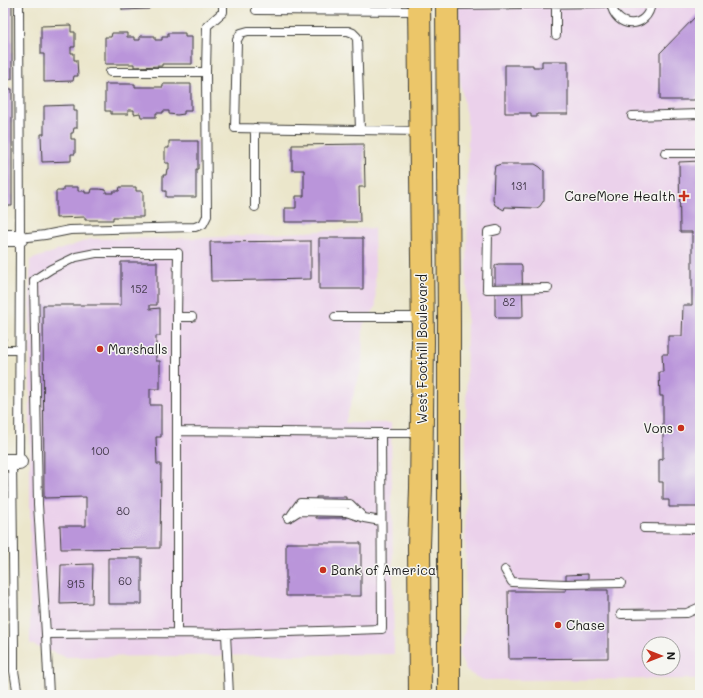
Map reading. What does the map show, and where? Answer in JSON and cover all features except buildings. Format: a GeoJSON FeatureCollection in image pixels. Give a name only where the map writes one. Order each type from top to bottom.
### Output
{"type":"FeatureCollection","features":[{"type":"Feature","properties":{"kind":"main road","name":"West Foothill Boulevard"},"geometry":{"type":"LineString","coordinates":[[447,4],[449,695]]}},
{"type":"Feature","properties":{"kind":"main road","name":"West Foothill Boulevard"},"geometry":{"type":"LineString","coordinates":[[419,7],[422,208],[422,433],[419,546],[420,695]]}},
{"type":"Feature","properties":{"kind":"main road"},"geometry":{"type":"LineString","coordinates":[[422,208],[431,223],[434,241],[434,310],[436,337],[440,343],[449,348]]}},
{"type":"Feature","properties":{"kind":"street"},"geometry":{"type":"LineString","coordinates":[[3,238],[20,238]]}},
{"type":"Feature","properties":{"kind":"lane"},"geometry":{"type":"LineString","coordinates":[[18,695],[14,671],[11,462],[20,350],[19,3]]}},
{"type":"Feature","properties":{"kind":"lane"},"geometry":{"type":"LineString","coordinates":[[20,238],[70,230],[195,227],[203,224],[207,216],[207,26],[223,12],[223,3]]}},
{"type":"Feature","properties":{"kind":"lane"},"geometry":{"type":"LineString","coordinates":[[256,3],[256,10],[285,6],[419,7]]}},
{"type":"Feature","properties":{"kind":"lane"},"geometry":{"type":"LineString","coordinates":[[556,3],[556,35]]}},
{"type":"Feature","properties":{"kind":"lane"},"geometry":{"type":"LineString","coordinates":[[447,4],[604,3]]}},
{"type":"Feature","properties":{"kind":"lane"},"geometry":{"type":"LineString","coordinates":[[611,3],[615,15],[619,19],[631,23],[642,20],[650,10],[651,3]]}},
{"type":"Feature","properties":{"kind":"lane"},"geometry":{"type":"LineString","coordinates":[[360,130],[357,37],[353,33],[348,31],[248,31],[241,33],[237,40],[235,128],[420,131]]}},
{"type":"Feature","properties":{"kind":"lane"},"geometry":{"type":"LineString","coordinates":[[110,72],[206,72]]}},
{"type":"Feature","properties":{"kind":"lane"},"geometry":{"type":"LineString","coordinates":[[632,116],[700,114]]}},
{"type":"Feature","properties":{"kind":"lane"},"geometry":{"type":"LineString","coordinates":[[255,128],[255,207]]}},
{"type":"Feature","properties":{"kind":"lane"},"geometry":{"type":"LineString","coordinates":[[665,152],[700,153]]}},
{"type":"Feature","properties":{"kind":"lane"},"geometry":{"type":"LineString","coordinates":[[497,230],[488,232],[487,289],[548,288]]}},
{"type":"Feature","properties":{"kind":"lane"},"geometry":{"type":"LineString","coordinates":[[49,695],[38,504],[34,280],[51,268],[76,257],[96,253],[178,253],[177,633]]}},
{"type":"Feature","properties":{"kind":"lane"},"geometry":{"type":"LineString","coordinates":[[177,317],[192,317]]}},
{"type":"Feature","properties":{"kind":"lane"},"geometry":{"type":"LineString","coordinates":[[335,317],[422,317]]}},
{"type":"Feature","properties":{"kind":"lane"},"geometry":{"type":"LineString","coordinates":[[3,350],[20,350]]}},
{"type":"Feature","properties":{"kind":"lane"},"geometry":{"type":"LineString","coordinates":[[178,431],[422,433]]}},
{"type":"Feature","properties":{"kind":"lane"},"geometry":{"type":"LineString","coordinates":[[46,634],[226,634],[382,629],[381,432]]}},
{"type":"Feature","properties":{"kind":"lane"},"geometry":{"type":"LineString","coordinates":[[288,518],[300,503],[350,504],[364,518],[381,521]]}},
{"type":"Feature","properties":{"kind":"lane"},"geometry":{"type":"LineString","coordinates":[[644,528],[700,529]]}},
{"type":"Feature","properties":{"kind":"lane"},"geometry":{"type":"LineString","coordinates":[[505,570],[512,582],[566,584],[621,583]]}},
{"type":"Feature","properties":{"kind":"lane"},"geometry":{"type":"LineString","coordinates":[[621,614],[687,614],[698,608]]}},
{"type":"Feature","properties":{"kind":"lane"},"geometry":{"type":"LineString","coordinates":[[226,634],[229,695]]}},
{"type":"Feature","properties":{"kind":"shaded area"},"geometry":{"type":"Polygon","coordinates":[[[457,3],[700,3],[700,679],[482,680],[466,671],[459,654],[465,630],[468,128],[458,67],[457,3]]]}},
{"type":"Feature","properties":{"kind":"shaded area"},"geometry":{"type":"Polygon","coordinates":[[[374,228],[376,307],[363,325],[362,367],[345,423],[391,423],[394,654],[66,657],[30,644],[30,260],[91,239],[202,238],[374,228]]]}},
{"type":"Feature","properties":{"kind":"place","name":"CareMore Health"},"geometry":{"type":"Point","coordinates":[684,196]}},
{"type":"Feature","properties":{"kind":"place","name":"Marshalls"},"geometry":{"type":"Point","coordinates":[100,349]}},
{"type":"Feature","properties":{"kind":"place","name":"Vons"},"geometry":{"type":"Point","coordinates":[681,428]}},
{"type":"Feature","properties":{"kind":"place","name":"Bank of America"},"geometry":{"type":"Point","coordinates":[323,570]}},
{"type":"Feature","properties":{"kind":"place","name":"Chase"},"geometry":{"type":"Point","coordinates":[558,625]}}]}
